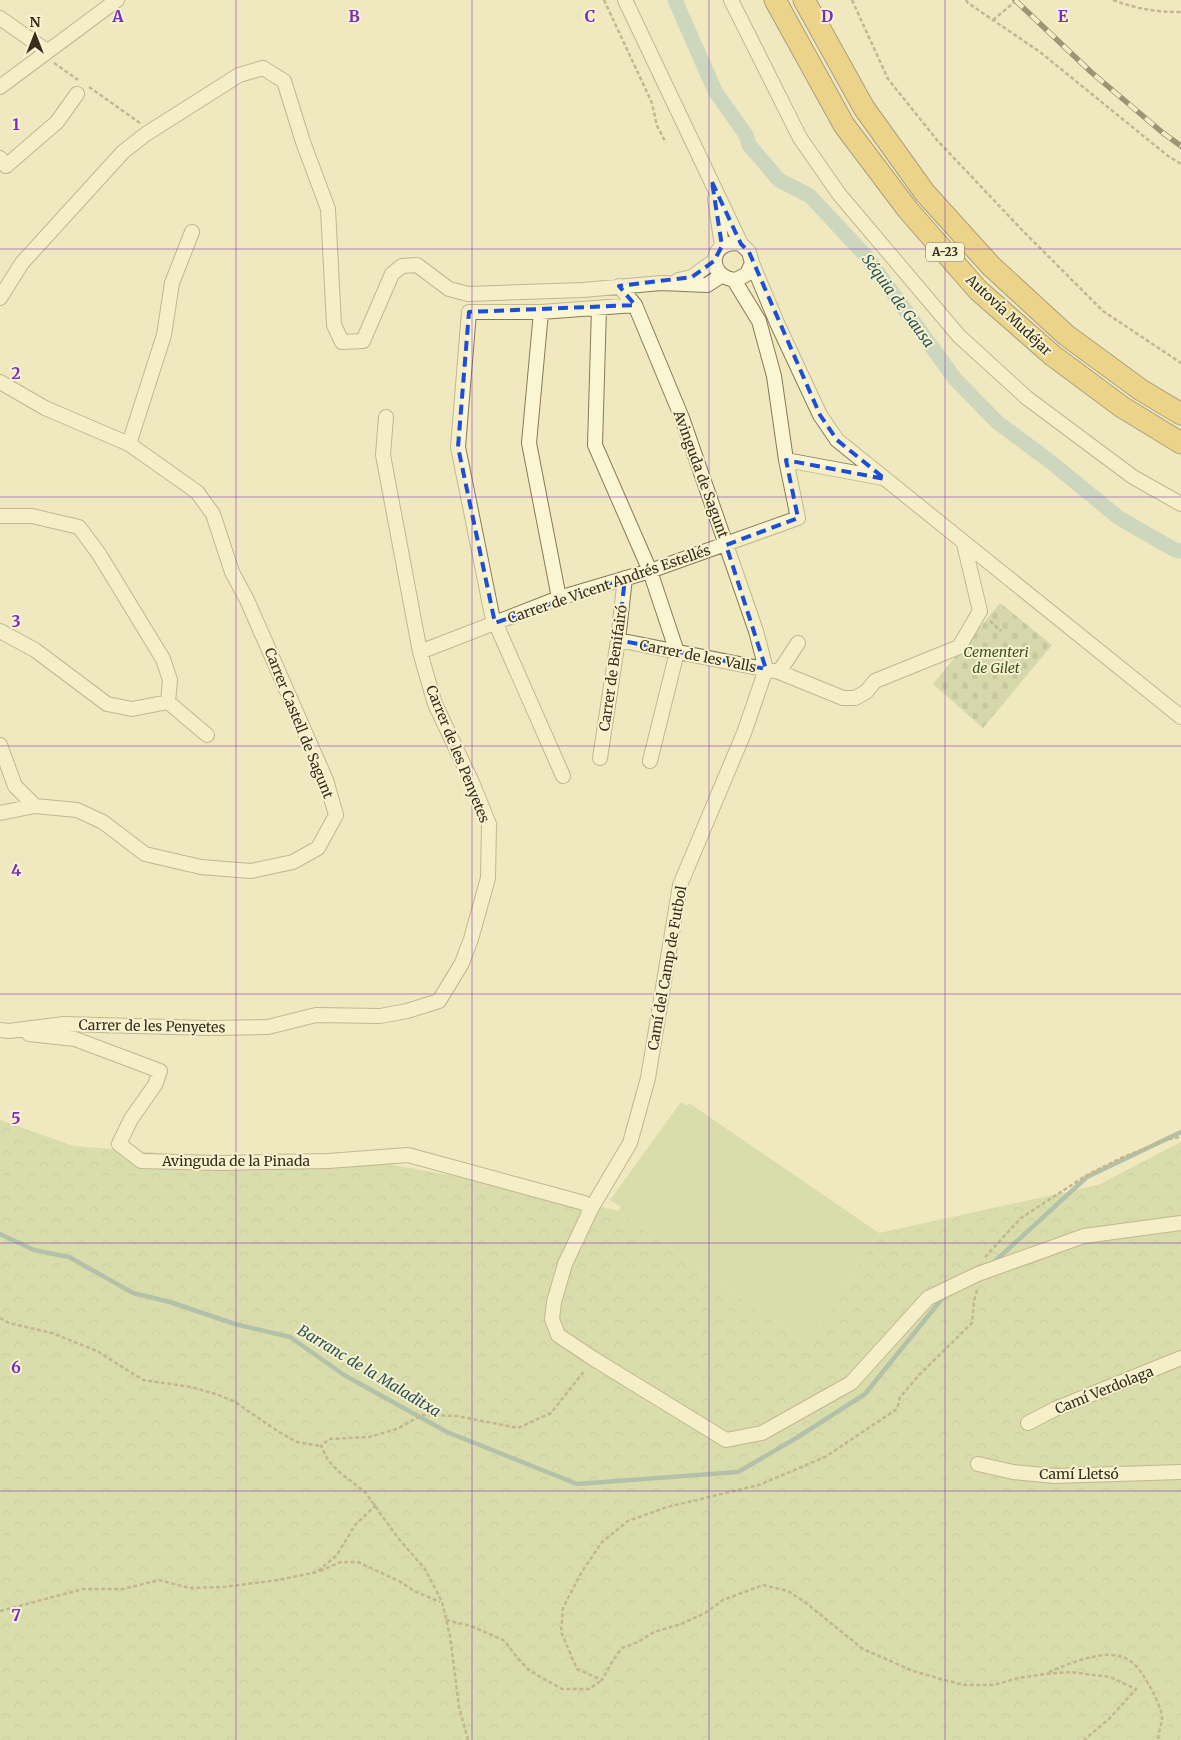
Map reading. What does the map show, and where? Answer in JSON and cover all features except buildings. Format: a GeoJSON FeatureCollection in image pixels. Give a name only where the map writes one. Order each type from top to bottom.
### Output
{"type":"FeatureCollection","features":[{"type":"Feature","properties":{"kind":"highway","name":"Autovía Mudéjar"},"geometry":{"type":"LineString","coordinates":[[774,0],[844,124],[908,210],[978,290],[1052,356],[1122,407],[1181,443]]}},
{"type":"Feature","properties":{"kind":"highway","name":"Autovía Mudéjar"},"geometry":{"type":"LineString","coordinates":[[804,0],[864,108],[926,193],[991,266],[1066,335],[1141,390],[1181,414]]}},
{"type":"Feature","properties":{"kind":"street"},"geometry":{"type":"LineString","coordinates":[[0,87],[117,0]]}},
{"type":"Feature","properties":{"kind":"street"},"geometry":{"type":"LineString","coordinates":[[625,0],[741,244],[749,252],[777,323],[820,415],[837,440],[1181,717]]}},
{"type":"Feature","properties":{"kind":"street"},"geometry":{"type":"LineString","coordinates":[[731,0],[800,138],[839,194],[959,336],[1027,398],[1133,477],[1181,504]]}},
{"type":"Feature","properties":{"kind":"street"},"geometry":{"type":"LineString","coordinates":[[0,18],[45,52]]}},
{"type":"Feature","properties":{"kind":"street"},"geometry":{"type":"LineString","coordinates":[[0,298],[22,263],[123,152],[151,131],[239,76],[263,68],[284,81],[303,142],[328,209],[334,326],[342,342],[363,341],[392,274],[402,266],[417,264],[449,289],[468,294],[583,290],[661,283],[707,285],[747,274],[752,263]]}},
{"type":"Feature","properties":{"kind":"street"},"geometry":{"type":"LineString","coordinates":[[2,165],[57,122],[82,88]]}},
{"type":"Feature","properties":{"kind":"street"},"geometry":{"type":"LineString","coordinates":[[712,182],[722,246]]}},
{"type":"Feature","properties":{"kind":"street"},"geometry":{"type":"LineString","coordinates":[[129,444],[164,335],[172,283],[192,232]]}},
{"type":"Feature","properties":{"kind":"street"},"geometry":{"type":"LineString","coordinates":[[741,244],[732,242],[722,246],[716,252],[714,261],[716,269],[756,297],[777,323]]}},
{"type":"Feature","properties":{"kind":"street"},"geometry":{"type":"LineString","coordinates":[[661,283],[692,277],[714,261]]}},
{"type":"Feature","properties":{"kind":"street"},"geometry":{"type":"LineString","coordinates":[[730,278],[759,321],[774,376],[786,460],[885,479]]}},
{"type":"Feature","properties":{"kind":"street","name":"Avinguda de Sagunt"},"geometry":{"type":"LineString","coordinates":[[619,286],[635,305],[682,418],[756,631],[772,671]]}},
{"type":"Feature","properties":{"kind":"street"},"geometry":{"type":"LineString","coordinates":[[563,776],[492,615],[458,447],[469,312],[541,312],[635,305]]}},
{"type":"Feature","properties":{"kind":"street"},"geometry":{"type":"LineString","coordinates":[[599,308],[595,445],[650,571],[677,652],[650,761]]}},
{"type":"Feature","properties":{"kind":"street"},"geometry":{"type":"LineString","coordinates":[[541,312],[529,444],[559,598]]}},
{"type":"Feature","properties":{"kind":"street","name":"Carrer Castell de Sagunt"},"geometry":{"type":"LineString","coordinates":[[0,382],[45,408],[129,444],[197,492],[213,514],[232,572],[248,600],[326,780],[336,815],[318,848],[293,862],[251,871],[201,867],[145,854],[103,822],[77,810],[35,806],[0,813]]}},
{"type":"Feature","properties":{"kind":"street","name":"Carrer de les Penyetes"},"geometry":{"type":"LineString","coordinates":[[4,1031],[64,1024],[206,1028],[268,1027],[316,1016],[380,1016],[439,1002],[462,963],[472,939],[488,878],[489,824],[471,780],[435,704],[420,652],[383,455],[386,417]]}},
{"type":"Feature","properties":{"kind":"street","name":"Carrer de Vicent Andrés Estellés"},"geometry":{"type":"LineString","coordinates":[[420,652],[559,598],[650,571],[798,518],[786,460]]}},
{"type":"Feature","properties":{"kind":"street"},"geometry":{"type":"LineString","coordinates":[[0,516],[32,516],[79,527],[99,554],[163,659],[170,680],[168,702]]}},
{"type":"Feature","properties":{"kind":"street","name":"Carrer de les Valls"},"geometry":{"type":"LineString","coordinates":[[618,640],[772,671],[843,698],[855,698],[866,692],[875,681],[959,647],[980,612],[964,544]]}},
{"type":"Feature","properties":{"kind":"street","name":"Carrer de Benifairó"},"geometry":{"type":"LineString","coordinates":[[600,758],[618,640],[625,578]]}},
{"type":"Feature","properties":{"kind":"street"},"geometry":{"type":"LineString","coordinates":[[0,631],[35,650],[107,704],[132,709],[168,702],[208,734]]}},
{"type":"Feature","properties":{"kind":"street","name":"Camí del Camp de Futbol"},"geometry":{"type":"LineString","coordinates":[[798,643],[772,671],[680,885],[648,1078],[630,1143],[591,1209],[565,1264],[554,1302],[552,1319],[558,1335],[726,1440],[762,1433],[852,1383],[928,1298],[978,1274],[1084,1236],[1181,1223]]}},
{"type":"Feature","properties":{"kind":"street"},"geometry":{"type":"LineString","coordinates":[[0,745],[15,786],[35,806]]}},
{"type":"Feature","properties":{"kind":"street","name":"Avinguda de la Pinada"},"geometry":{"type":"LineString","coordinates":[[4,1031],[75,1039],[160,1071],[155,1085],[131,1119],[119,1144],[141,1161],[219,1163],[309,1162],[408,1155],[584,1203],[591,1209]]}},
{"type":"Feature","properties":{"kind":"street","name":"Camí Verdolaga"},"geometry":{"type":"LineString","coordinates":[[1028,1423],[1055,1409],[1181,1358]]}},
{"type":"Feature","properties":{"kind":"street","name":"Camí Lletsó"},"geometry":{"type":"LineString","coordinates":[[978,1464],[1014,1472],[1054,1476],[1181,1472]]}},
{"type":"Feature","properties":{"kind":"path"},"geometry":{"type":"LineString","coordinates":[[604,0],[652,103],[657,126],[666,143]]}},
{"type":"Feature","properties":{"kind":"path"},"geometry":{"type":"LineString","coordinates":[[852,0],[888,79],[937,140],[1022,230],[1103,311],[1181,363]]}},
{"type":"Feature","properties":{"kind":"path"},"geometry":{"type":"LineString","coordinates":[[966,0],[1040,52],[1168,156],[1181,164]]}},
{"type":"Feature","properties":{"kind":"path"},"geometry":{"type":"LineString","coordinates":[[994,20],[1017,0]]}},
{"type":"Feature","properties":{"kind":"path"},"geometry":{"type":"LineString","coordinates":[[1113,0],[1152,11],[1180,11]]}},
{"type":"Feature","properties":{"kind":"path"},"geometry":{"type":"LineString","coordinates":[[45,52],[82,88],[151,131]]}},
{"type":"Feature","properties":{"kind":"path"},"geometry":{"type":"LineString","coordinates":[[602,1680],[577,1669],[561,1632],[563,1608],[581,1573],[602,1542],[628,1521],[668,1507],[759,1484],[825,1457],[898,1409],[900,1398],[920,1374],[972,1323],[980,1262],[1022,1218],[1096,1171],[1121,1158],[1161,1142],[1181,1137]]}},
{"type":"Feature","properties":{"kind":"path"},"geometry":{"type":"LineString","coordinates":[[0,1318],[52,1333],[97,1351],[143,1380],[191,1387],[216,1394],[235,1402],[297,1442],[321,1446]]}},
{"type":"Feature","properties":{"kind":"path"},"geometry":{"type":"LineString","coordinates":[[321,1446],[329,1439],[369,1437],[397,1429],[422,1415],[457,1416],[518,1428],[551,1413],[594,1359]]}},
{"type":"Feature","properties":{"kind":"path"},"geometry":{"type":"LineString","coordinates":[[321,1446],[328,1460],[338,1471],[365,1492],[376,1505],[398,1538],[424,1569],[442,1602],[450,1636],[459,1707],[468,1740]]}},
{"type":"Feature","properties":{"kind":"path"},"geometry":{"type":"LineString","coordinates":[[317,1572],[338,1555],[355,1525],[376,1505]]}},
{"type":"Feature","properties":{"kind":"path"},"geometry":{"type":"LineString","coordinates":[[0,1611],[83,1589],[123,1590],[158,1580],[189,1588],[224,1587],[278,1580],[317,1572],[341,1562],[358,1562],[399,1580],[414,1591],[442,1602]]}},
{"type":"Feature","properties":{"kind":"path"},"geometry":{"type":"LineString","coordinates":[[446,1620],[472,1626],[505,1642],[530,1671],[562,1689],[589,1689],[602,1680],[622,1648],[638,1642],[654,1632],[682,1624],[705,1613],[724,1600],[763,1585],[788,1591],[806,1603],[862,1649],[913,1671],[964,1685],[994,1685],[1018,1678],[1070,1672],[1110,1678],[1136,1689],[1110,1718],[1084,1740]]}},
{"type":"Feature","properties":{"kind":"path"},"geometry":{"type":"LineString","coordinates":[[1045,1674],[1072,1662],[1095,1657],[1112,1654],[1126,1658],[1140,1670],[1155,1697],[1162,1716],[1158,1740]]}},
{"type":"Feature","properties":{"kind":"highlighted area"},"geometry":{"type":"Polygon","coordinates":[[[712,182],[741,244],[749,252],[820,415],[837,440],[885,479],[786,460],[798,518],[726,545],[766,669],[618,640],[625,578],[495,623],[458,447],[469,312],[635,305],[619,286],[692,277],[714,261],[722,246],[712,182]]]}},
{"type":"Feature","properties":{"kind":"green space","name":"Cementeri de Gilet"},"geometry":{"type":"Polygon","coordinates":[[[1000,603],[1052,645],[983,728],[933,684],[1000,603]]]}},
{"type":"Feature","properties":{"kind":"green space"},"geometry":{"type":"Polygon","coordinates":[[[681,1102],[687,1106],[689,1103],[879,1233],[807,1345],[618,1211],[621,1207],[610,1200],[681,1102]]]}},
{"type":"Feature","properties":{"kind":"green space"},"geometry":{"type":"Polygon","coordinates":[[[0,1120],[74,1146],[271,1162],[360,1159],[540,1191],[618,1211],[807,1345],[879,1233],[1098,1185],[1181,1142],[1181,1740],[0,1740],[0,1120]]]}},
{"type":"Feature","properties":{"kind":"waterway","name":"Séquia de Gausa"},"geometry":{"type":"LineString","coordinates":[[675,0],[715,91],[746,135],[749,145],[779,180],[810,196],[866,256],[955,379],[997,422],[1052,463],[1119,518],[1175,550],[1181,551]]}},
{"type":"Feature","properties":{"kind":"waterway","name":"Barranc de la Maladitxa"},"geometry":{"type":"LineString","coordinates":[[993,1263],[1087,1177],[1181,1132]]}},
{"type":"Feature","properties":{"kind":"waterway","name":"Barranc de la Maladitxa"},"geometry":{"type":"LineString","coordinates":[[0,1234],[34,1250],[69,1257],[133,1293],[170,1302],[235,1324],[290,1337],[344,1375],[447,1432],[577,1484],[738,1472],[798,1437],[865,1394],[945,1295]]}},
{"type":"Feature","properties":{"kind":"railway"},"geometry":{"type":"LineString","coordinates":[[1015,0],[1091,72],[1181,146]]}}]}
